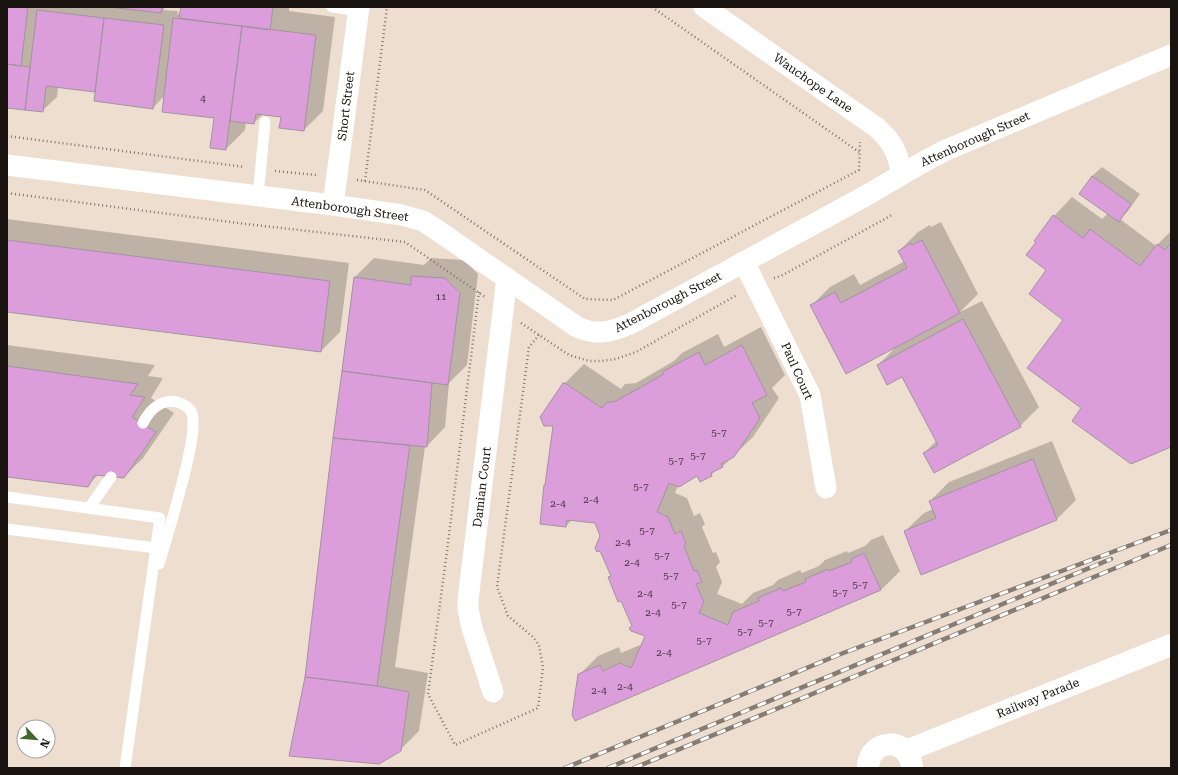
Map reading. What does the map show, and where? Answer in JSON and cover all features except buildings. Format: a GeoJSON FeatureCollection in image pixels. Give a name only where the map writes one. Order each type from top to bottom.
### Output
{"type":"FeatureCollection","features":[{"type":"Feature","properties":{"kind":"main road","name":"Railway Parade"},"geometry":{"type":"LineString","coordinates":[[909,759],[1171,645]]}},
{"type":"Feature","properties":{"kind":"main road"},"geometry":{"type":"LineString","coordinates":[[868,768],[868,762],[871,755],[880,746],[887,744],[900,746],[909,759]]}},
{"type":"Feature","properties":{"kind":"street","name":"Wauchope Lane"},"geometry":{"type":"LineString","coordinates":[[704,7],[882,132],[892,145],[898,157],[902,174]]}},
{"type":"Feature","properties":{"kind":"street","name":"Short Street"},"geometry":{"type":"LineString","coordinates":[[334,205],[359,9]]}},
{"type":"Feature","properties":{"kind":"street","name":"Attenborough Street"},"geometry":{"type":"LineString","coordinates":[[7,165],[334,205],[402,215],[423,221],[577,326],[589,332],[602,332],[630,324],[858,200],[908,169],[944,151],[1171,55]]}},
{"type":"Feature","properties":{"kind":"street","name":"Paul Court"},"geometry":{"type":"LineString","coordinates":[[744,262],[810,395],[826,488]]}},
{"type":"Feature","properties":{"kind":"street","name":"Damian Court"},"geometry":{"type":"LineString","coordinates":[[493,692],[472,628],[468,609],[468,600],[507,278]]}},
{"type":"Feature","properties":{"kind":"lane"},"geometry":{"type":"LineString","coordinates":[[332,7],[359,9]]}},
{"type":"Feature","properties":{"kind":"lane"},"geometry":{"type":"LineString","coordinates":[[258,196],[265,122]]}},
{"type":"Feature","properties":{"kind":"lane"},"geometry":{"type":"LineString","coordinates":[[143,422],[147,415],[156,406],[165,401],[175,401],[189,407],[193,419],[193,432],[189,455],[176,507],[148,604]]}},
{"type":"Feature","properties":{"kind":"lane"},"geometry":{"type":"LineString","coordinates":[[89,508],[110,477]]}},
{"type":"Feature","properties":{"kind":"lane"},"geometry":{"type":"LineString","coordinates":[[7,498],[160,518],[124,768]]}},
{"type":"Feature","properties":{"kind":"lane"},"geometry":{"type":"LineString","coordinates":[[7,529],[156,548]]}},
{"type":"Feature","properties":{"kind":"path"},"geometry":{"type":"LineString","coordinates":[[365,181],[387,7]]}},
{"type":"Feature","properties":{"kind":"path"},"geometry":{"type":"LineString","coordinates":[[652,7],[859,152]]}},
{"type":"Feature","properties":{"kind":"path"},"geometry":{"type":"LineString","coordinates":[[7,136],[365,181],[425,190],[585,299],[612,300],[859,170],[859,115]]}},
{"type":"Feature","properties":{"kind":"railway"},"geometry":{"type":"LineString","coordinates":[[565,768],[838,655],[1171,530]]}},
{"type":"Feature","properties":{"kind":"railway"},"geometry":{"type":"LineString","coordinates":[[634,768],[1171,545]]}},
{"type":"Feature","properties":{"kind":"railway"},"geometry":{"type":"LineString","coordinates":[[608,768],[1111,559]]}}]}
